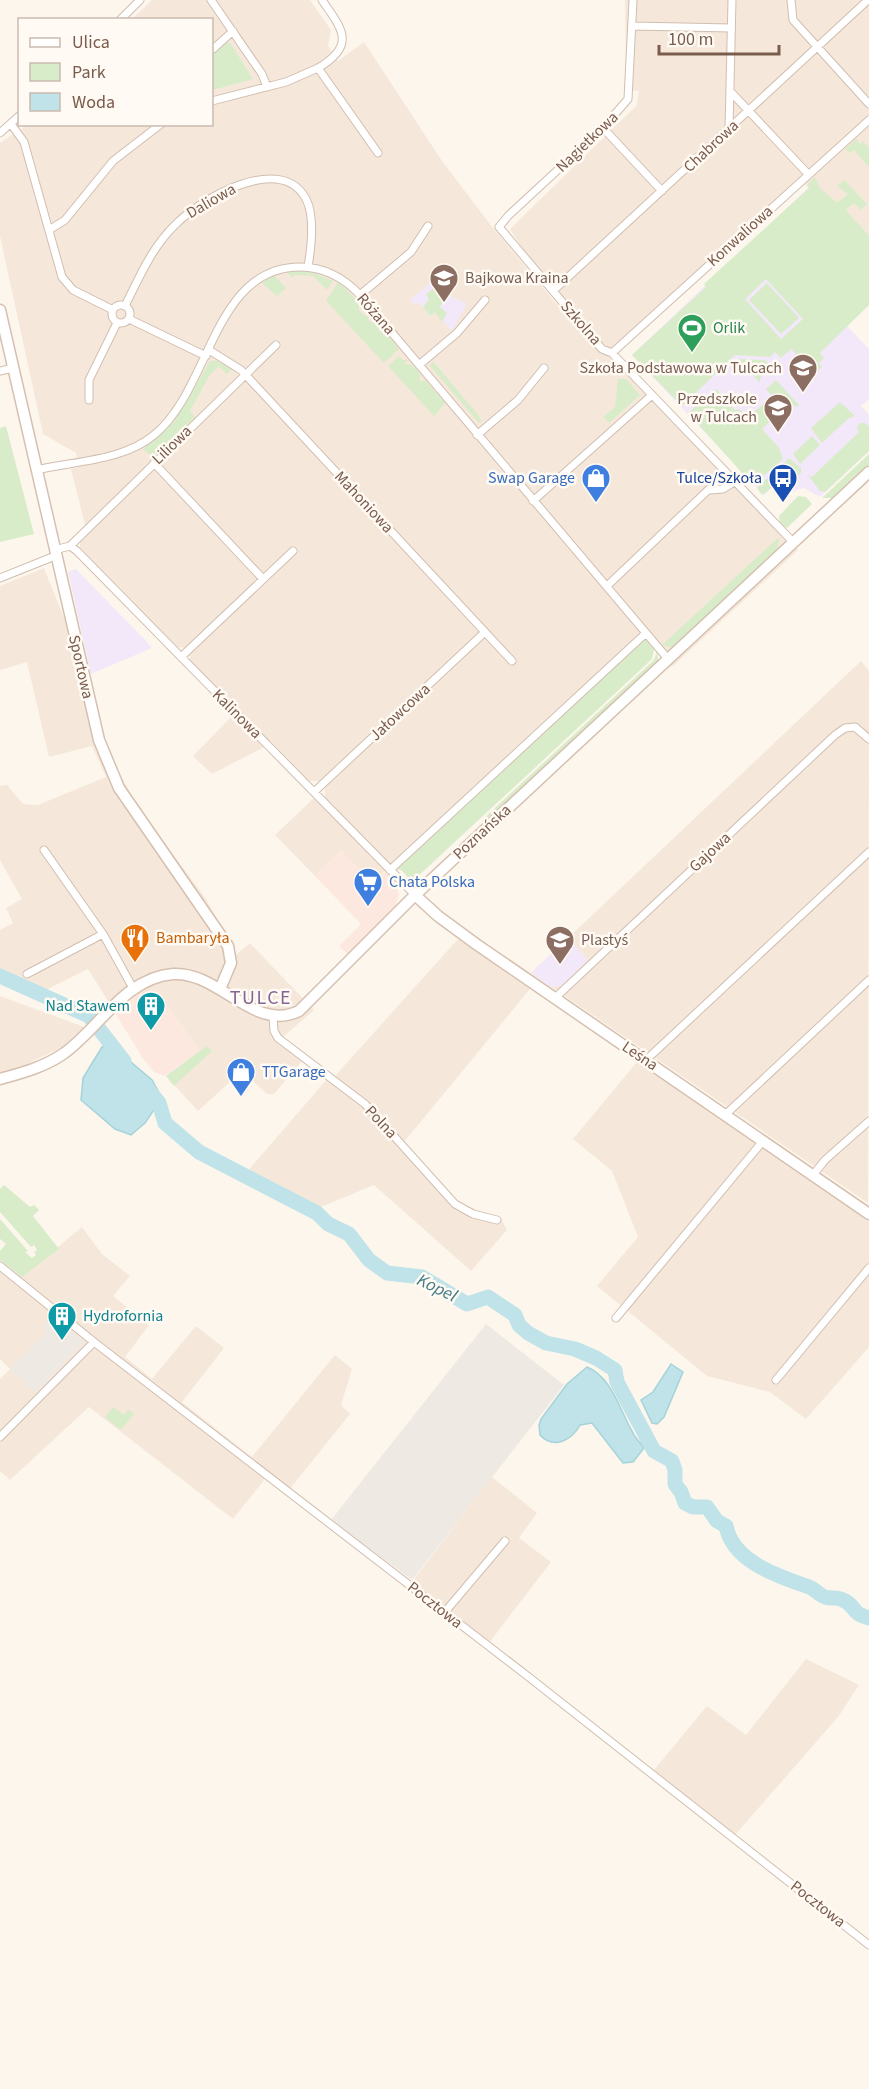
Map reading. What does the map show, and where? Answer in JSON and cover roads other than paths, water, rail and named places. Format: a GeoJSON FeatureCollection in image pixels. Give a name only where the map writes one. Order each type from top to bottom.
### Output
{"type":"FeatureCollection","features":[{"type":"Feature","properties":{"kind":"street"},"geometry":{"type":"LineString","coordinates":[[122,18],[140,0]]}},
{"type":"Feature","properties":{"kind":"street"},"geometry":{"type":"LineString","coordinates":[[211,0],[262,74],[267,87]]}},
{"type":"Feature","properties":{"kind":"street"},"geometry":{"type":"LineString","coordinates":[[213,101],[294,80],[318,68],[338,52],[343,40],[342,29],[322,0]]}},
{"type":"Feature","properties":{"kind":"street","name":"Nagietkowa"},"geometry":{"type":"LineString","coordinates":[[499,228],[508,216],[603,128],[620,110],[629,95],[633,0]]}},
{"type":"Feature","properties":{"kind":"street"},"geometry":{"type":"LineString","coordinates":[[729,129],[732,0]]}},
{"type":"Feature","properties":{"kind":"street"},"geometry":{"type":"LineString","coordinates":[[791,0],[794,20],[869,104]]}},
{"type":"Feature","properties":{"kind":"street","name":"Chabrowa"},"geometry":{"type":"LineString","coordinates":[[553,291],[868,0]]}},
{"type":"Feature","properties":{"kind":"street"},"geometry":{"type":"LineString","coordinates":[[632,27],[731,28]]}},
{"type":"Feature","properties":{"kind":"street"},"geometry":{"type":"LineString","coordinates":[[213,49],[233,31]]}},
{"type":"Feature","properties":{"kind":"street"},"geometry":{"type":"LineString","coordinates":[[318,68],[378,153]]}},
{"type":"Feature","properties":{"kind":"street"},"geometry":{"type":"LineString","coordinates":[[730,91],[808,174]]}},
{"type":"Feature","properties":{"kind":"street"},"geometry":{"type":"LineString","coordinates":[[0,134],[18,117]]}},
{"type":"Feature","properties":{"kind":"street","name":"Konwaliowa"},"geometry":{"type":"LineString","coordinates":[[612,353],[869,120]]}},
{"type":"Feature","properties":{"kind":"street"},"geometry":{"type":"LineString","coordinates":[[11,124],[24,142],[66,283],[73,290],[113,310]]}},
{"type":"Feature","properties":{"kind":"street"},"geometry":{"type":"LineString","coordinates":[[49,230],[69,215],[113,161],[158,126]]}},
{"type":"Feature","properties":{"kind":"street"},"geometry":{"type":"LineString","coordinates":[[603,128],[662,191]]}},
{"type":"Feature","properties":{"kind":"street","name":"Daliowa"},"geometry":{"type":"LineString","coordinates":[[125,306],[154,250],[175,224],[222,192],[255,181],[273,180],[288,183],[304,196],[310,214],[308,267]]}},
{"type":"Feature","properties":{"kind":"street"},"geometry":{"type":"LineString","coordinates":[[360,295],[411,252],[428,226]]}},
{"type":"Feature","properties":{"kind":"street","name":"Szkolna"},"geometry":{"type":"LineString","coordinates":[[499,228],[602,349],[612,353],[793,542]]}},
{"type":"Feature","properties":{"kind":"street","name":"Różana"},"geometry":{"type":"LineString","coordinates":[[36,470],[125,451],[147,440],[178,409],[236,300],[248,285],[270,272],[308,267],[338,277],[360,295],[668,659]]}},
{"type":"Feature","properties":{"kind":"street"},"geometry":{"type":"LineString","coordinates":[[419,365],[452,339],[485,300]]}},
{"type":"Feature","properties":{"kind":"street"},"geometry":{"type":"LineString","coordinates":[[119,306],[125,306],[130,312],[129,318],[123,323],[117,322],[112,316],[113,310],[119,306]]}},
{"type":"Feature","properties":{"kind":"street","name":"Sportowa"},"geometry":{"type":"LineString","coordinates":[[0,310],[89,705],[110,771],[137,816],[228,946],[231,963],[220,989]]}},
{"type":"Feature","properties":{"kind":"street","name":"Mahoniowa"},"geometry":{"type":"LineString","coordinates":[[129,318],[232,362],[512,661]]}},
{"type":"Feature","properties":{"kind":"street"},"geometry":{"type":"LineString","coordinates":[[89,400],[89,380],[117,322]]}},
{"type":"Feature","properties":{"kind":"street","name":"Liliowa"},"geometry":{"type":"LineString","coordinates":[[70,546],[276,345]]}},
{"type":"Feature","properties":{"kind":"street"},"geometry":{"type":"LineString","coordinates":[[0,371],[13,368]]}},
{"type":"Feature","properties":{"kind":"street"},"geometry":{"type":"LineString","coordinates":[[477,435],[518,400],[544,368]]}},
{"type":"Feature","properties":{"kind":"street"},"geometry":{"type":"LineString","coordinates":[[533,501],[652,395]]}},
{"type":"Feature","properties":{"kind":"street"},"geometry":{"type":"LineString","coordinates":[[154,463],[263,579]]}},
{"type":"Feature","properties":{"kind":"street","name":"Poznańska"},"geometry":{"type":"LineString","coordinates":[[273,1016],[290,1015],[308,1004],[415,895],[869,472]]}},
{"type":"Feature","properties":{"kind":"street"},"geometry":{"type":"LineString","coordinates":[[607,586],[726,473]]}},
{"type":"Feature","properties":{"kind":"street"},"geometry":{"type":"LineString","coordinates":[[710,490],[723,489],[734,482]]}},
{"type":"Feature","properties":{"kind":"street"},"geometry":{"type":"LineString","coordinates":[[0,578],[70,546]]}},
{"type":"Feature","properties":{"kind":"street","name":"Kalinowa"},"geometry":{"type":"LineString","coordinates":[[70,546],[415,895]]}},
{"type":"Feature","properties":{"kind":"street"},"geometry":{"type":"LineString","coordinates":[[180,657],[293,550]]}},
{"type":"Feature","properties":{"kind":"street","name":"Jałowcowa"},"geometry":{"type":"LineString","coordinates":[[314,792],[485,632]]}},
{"type":"Feature","properties":{"kind":"street","name":"Poznańska"},"geometry":{"type":"LineString","coordinates":[[390,870],[646,633]]}},
{"type":"Feature","properties":{"kind":"street","name":"Gajowa"},"geometry":{"type":"LineString","coordinates":[[555,998],[835,735],[845,728],[855,727],[869,739]]}},
{"type":"Feature","properties":{"kind":"street"},"geometry":{"type":"LineString","coordinates":[[44,850],[103,934],[134,990]]}},
{"type":"Feature","properties":{"kind":"street"},"geometry":{"type":"LineString","coordinates":[[646,1060],[869,852]]}},
{"type":"Feature","properties":{"kind":"street","name":"Leśna"},"geometry":{"type":"LineString","coordinates":[[415,895],[438,916],[869,1214]]}},
{"type":"Feature","properties":{"kind":"street"},"geometry":{"type":"LineString","coordinates":[[27,974],[103,934]]}},
{"type":"Feature","properties":{"kind":"street"},"geometry":{"type":"LineString","coordinates":[[0,1079],[53,1060],[134,990],[155,978],[172,974],[195,978],[220,989],[256,1010],[273,1016]]}},
{"type":"Feature","properties":{"kind":"street"},"geometry":{"type":"LineString","coordinates":[[725,1115],[869,980]]}},
{"type":"Feature","properties":{"kind":"street","name":"Polna"},"geometry":{"type":"LineString","coordinates":[[273,1016],[274,1031],[278,1038],[365,1104],[455,1204],[473,1214],[497,1220]]}},
{"type":"Feature","properties":{"kind":"street"},"geometry":{"type":"LineString","coordinates":[[813,1175],[869,1121]]}},
{"type":"Feature","properties":{"kind":"street"},"geometry":{"type":"LineString","coordinates":[[616,1318],[763,1141]]}},
{"type":"Feature","properties":{"kind":"street","name":"Pocztowa"},"geometry":{"type":"LineString","coordinates":[[0,1266],[94,1342],[444,1612],[869,1945]]}},
{"type":"Feature","properties":{"kind":"street"},"geometry":{"type":"LineString","coordinates":[[776,1380],[869,1268]]}},
{"type":"Feature","properties":{"kind":"street"},"geometry":{"type":"LineString","coordinates":[[0,1437],[94,1342]]}},
{"type":"Feature","properties":{"kind":"street"},"geometry":{"type":"LineString","coordinates":[[444,1612],[505,1541]]}},
{"type":"Feature","properties":{"kind":"water"},"geometry":{"type":"Polygon","coordinates":[[[111,1045],[152,1080],[162,1098],[145,1123],[131,1135],[115,1129],[81,1100],[83,1078],[102,1047],[111,1045]]]}},
{"type":"Feature","properties":{"kind":"water"},"geometry":{"type":"Polygon","coordinates":[[[671,1364],[683,1372],[664,1417],[657,1424],[652,1423],[641,1400],[653,1392],[671,1364]]]}},
{"type":"Feature","properties":{"kind":"water"},"geometry":{"type":"Polygon","coordinates":[[[587,1367],[603,1378],[609,1386],[634,1435],[644,1448],[633,1462],[623,1463],[592,1423],[580,1425],[568,1439],[562,1441],[551,1442],[540,1435],[541,1419],[567,1384],[587,1367]]]}},
{"type":"Feature","properties":{"kind":"waterway","name":"Kopel"},"geometry":{"type":"LineString","coordinates":[[0,976],[89,1016],[124,1061]]}},
{"type":"Feature","properties":{"kind":"waterway","name":"Kopel"},"geometry":{"type":"LineString","coordinates":[[147,1088],[159,1103],[165,1123],[199,1152],[317,1213],[328,1224],[349,1234],[369,1260],[387,1273],[422,1277],[467,1304],[488,1297],[515,1315],[519,1325],[528,1333],[546,1343],[575,1349],[615,1370],[617,1382],[654,1451],[672,1461],[675,1470],[675,1484],[685,1503],[693,1507],[707,1507],[717,1521],[726,1526],[730,1539],[738,1549],[758,1566],[811,1588],[825,1597],[843,1600],[856,1612],[869,1618]]}},
{"type":"Feature","properties":{"kind":"place","name":"Bajkowa Kraina"},"geometry":{"type":"Point","coordinates":[444,304]}},
{"type":"Feature","properties":{"kind":"place","name":"Orlik"},"geometry":{"type":"Point","coordinates":[692,354]}},
{"type":"Feature","properties":{"kind":"place","name":"Szkoła Podstawowa w Tulcach"},"geometry":{"type":"Point","coordinates":[803,394]}},
{"type":"Feature","properties":{"kind":"place","name":"Przedszkole w Tulcach"},"geometry":{"type":"Point","coordinates":[778,434]}},
{"type":"Feature","properties":{"kind":"place","name":"Swap Garage"},"geometry":{"type":"Point","coordinates":[596,504]}},
{"type":"Feature","properties":{"kind":"place","name":"Tulce/Szkoła"},"geometry":{"type":"Point","coordinates":[783,504]}},
{"type":"Feature","properties":{"kind":"place","name":"Chata Polska"},"geometry":{"type":"Point","coordinates":[368,908]}},
{"type":"Feature","properties":{"kind":"place","name":"Bambaryła"},"geometry":{"type":"Point","coordinates":[135,964]}},
{"type":"Feature","properties":{"kind":"place","name":"Plastyś"},"geometry":{"type":"Point","coordinates":[560,966]}},
{"type":"Feature","properties":{"kind":"place","name":"Nad Stawem"},"geometry":{"type":"Point","coordinates":[151,1032]}},
{"type":"Feature","properties":{"kind":"place","name":"TTGarage"},"geometry":{"type":"Point","coordinates":[241,1098]}},
{"type":"Feature","properties":{"kind":"place","name":"Hydrofornia"},"geometry":{"type":"Point","coordinates":[62,1342]}},
{"type":"Feature","properties":{"kind":"district","name":"TULCE"},"geometry":{"type":"Point","coordinates":[261,998]}}]}
